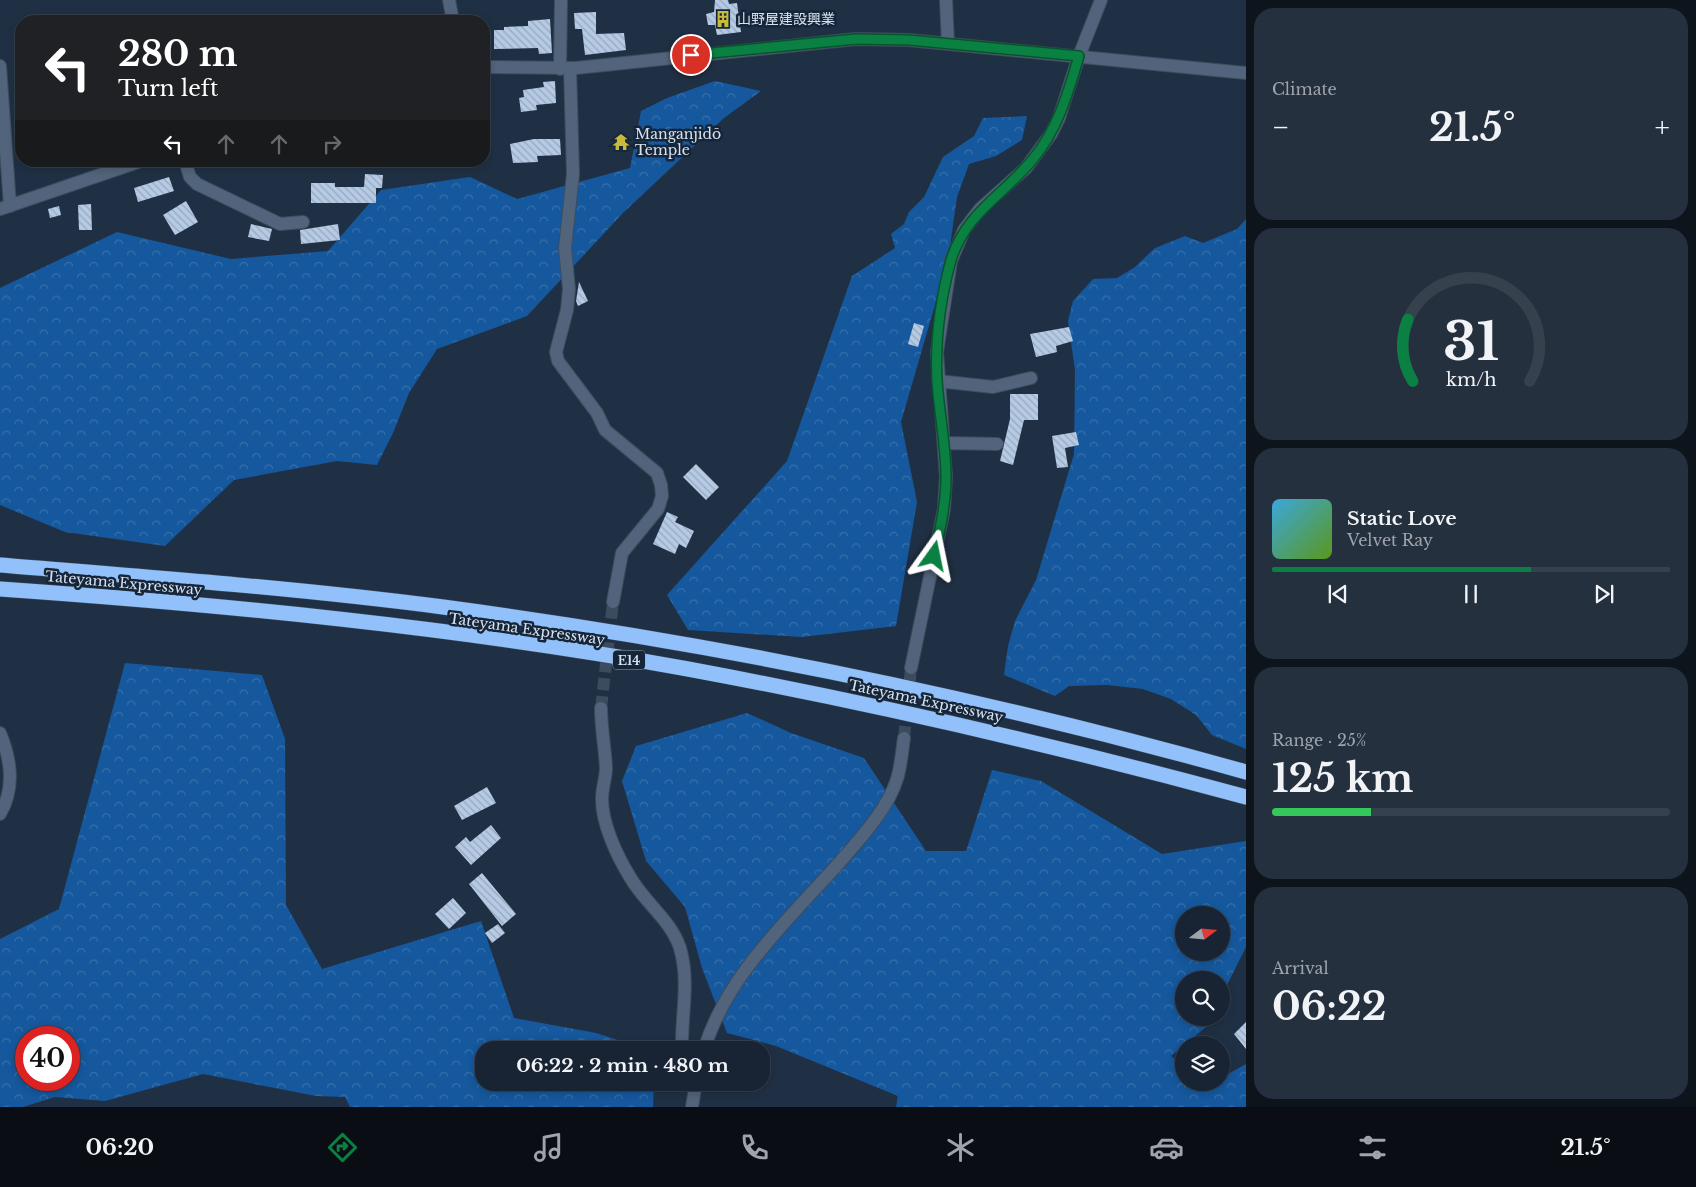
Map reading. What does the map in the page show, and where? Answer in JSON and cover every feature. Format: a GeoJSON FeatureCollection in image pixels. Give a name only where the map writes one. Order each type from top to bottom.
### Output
{"type":"FeatureCollection","features":[{"type":"Feature","properties":{"kind":"highway","name":"Tateyama Expressway"},"geometry":{"type":"LineString","coordinates":[[0,565],[312,592],[566,625],[751,656],[939,695],[1143,743],[1246,772]]}},
{"type":"Feature","properties":{"kind":"highway","name":"Tateyama Expressway"},"geometry":{"type":"LineString","coordinates":[[0,589],[177,603],[362,622],[551,647],[686,669],[898,710],[1019,738],[1246,797]]}},
{"type":"Feature","properties":{"kind":"street"},"geometry":{"type":"LineString","coordinates":[[449,0],[452,15]]}},
{"type":"Feature","properties":{"kind":"street"},"geometry":{"type":"LineString","coordinates":[[561,0],[573,174],[565,248],[569,289],[567,310],[556,352],[558,361],[593,407],[605,430],[656,473],[662,496],[658,509],[627,544],[622,553],[613,602]]}},
{"type":"Feature","properties":{"kind":"street"},"geometry":{"type":"LineString","coordinates":[[946,0],[948,44]]}},
{"type":"Feature","properties":{"kind":"street"},"geometry":{"type":"LineString","coordinates":[[910,668],[944,509],[946,477],[937,352],[951,261],[964,230],[980,209],[1026,168],[1045,144],[1059,118],[1079,56],[1101,0]]}},
{"type":"Feature","properties":{"kind":"street"},"geometry":{"type":"LineString","coordinates":[[490,66],[566,68],[856,39],[948,44],[1246,73]]}},
{"type":"Feature","properties":{"kind":"street"},"geometry":{"type":"LineString","coordinates":[[0,66],[5,207],[123,167]]}},
{"type":"Feature","properties":{"kind":"street"},"geometry":{"type":"LineString","coordinates":[[186,167],[188,174],[197,184],[280,224],[303,222]]}},
{"type":"Feature","properties":{"kind":"street"},"geometry":{"type":"LineString","coordinates":[[938,381],[993,387],[1031,378]]}},
{"type":"Feature","properties":{"kind":"street"},"geometry":{"type":"LineString","coordinates":[[944,443],[997,444]]}},
{"type":"Feature","properties":{"kind":"street"},"geometry":{"type":"LineString","coordinates":[[601,708],[606,768],[602,799],[605,818],[629,876],[642,896],[671,928],[680,949],[686,976],[682,1041]]}},
{"type":"Feature","properties":{"kind":"street"},"geometry":{"type":"LineString","coordinates":[[0,733],[6,746],[10,786],[7,801],[0,814]]}},
{"type":"Feature","properties":{"kind":"street"},"geometry":{"type":"LineString","coordinates":[[707,1041],[712,1027],[738,981],[760,952],[874,824],[897,781],[904,738]]}},
{"type":"Feature","properties":{"kind":"green space"},"geometry":{"type":"Polygon","coordinates":[[[715,81],[761,91],[724,118],[623,213],[527,316],[437,349],[409,393],[393,433],[377,465],[337,461],[234,480],[165,546],[65,532],[0,505],[0,288],[117,232],[231,259],[328,251],[381,190],[470,177],[517,199],[630,168],[641,111],[667,98],[715,81]]]}},
{"type":"Feature","properties":{"kind":"green space"},"geometry":{"type":"Polygon","coordinates":[[[1027,116],[1022,140],[996,156],[969,164],[957,197],[950,246],[939,291],[901,422],[917,502],[896,626],[802,637],[688,630],[667,595],[787,461],[852,276],[895,248],[891,234],[904,224],[909,212],[924,197],[943,157],[974,136],[983,118],[1027,116]]]}},
{"type":"Feature","properties":{"kind":"green space"},"geometry":{"type":"Polygon","coordinates":[[[1246,219],[1246,749],[1212,735],[1196,715],[1171,699],[1143,689],[1107,685],[1069,686],[1055,696],[1004,675],[1008,646],[1015,621],[1036,580],[1074,454],[1075,370],[1068,321],[1073,301],[1093,279],[1117,278],[1135,267],[1155,248],[1185,236],[1203,243],[1237,229],[1246,219]]]}},
{"type":"Feature","properties":{"kind":"green space"},"geometry":{"type":"Polygon","coordinates":[[[125,663],[262,675],[285,739],[286,905],[322,969],[481,921],[514,1018],[596,1033],[621,1041],[475,1041],[475,1091],[654,1091],[653,1107],[350,1107],[345,1097],[316,1096],[203,1074],[105,1101],[55,1097],[23,1107],[0,1107],[0,939],[59,909],[125,663]]]}},
{"type":"Feature","properties":{"kind":"green space"},"geometry":{"type":"Polygon","coordinates":[[[747,713],[791,733],[864,758],[926,851],[966,851],[992,770],[1041,781],[1162,854],[1246,841],[1246,947],[1230,979],[1230,971],[1175,971],[1175,1026],[1207,1026],[1195,1036],[1175,1036],[1175,1053],[1171,1056],[1175,1059],[1175,1091],[1230,1091],[1230,1073],[1246,1064],[1246,1107],[896,1107],[898,1096],[770,1044],[770,1041],[757,1041],[727,1033],[702,968],[685,907],[646,861],[622,781],[636,746],[747,713]]]}},
{"type":"Feature","properties":{"kind":"building","name":"山野屋建設興業"},"geometry":{"type":"Polygon","coordinates":[[[715,0],[728,0],[729,4],[737,3],[741,32],[717,35],[715,25],[708,25],[706,14],[714,12],[715,0]]]}},
{"type":"Feature","properties":{"kind":"building"},"geometry":{"type":"Polygon","coordinates":[[[596,12],[596,34],[624,33],[626,50],[585,55],[582,29],[575,29],[574,13],[596,12]]]}},
{"type":"Feature","properties":{"kind":"building"},"geometry":{"type":"Polygon","coordinates":[[[550,19],[552,53],[539,54],[538,48],[494,49],[494,30],[504,30],[504,27],[528,26],[528,21],[550,19]]]}},
{"type":"Feature","properties":{"kind":"building"},"geometry":{"type":"Polygon","coordinates":[[[555,81],[556,103],[536,105],[537,110],[521,112],[519,98],[524,97],[523,90],[544,87],[543,82],[555,81]]]}},
{"type":"Feature","properties":{"kind":"building"},"geometry":{"type":"Polygon","coordinates":[[[534,139],[560,139],[561,155],[537,156],[538,162],[513,163],[510,144],[534,139]]]}},
{"type":"Feature","properties":{"kind":"building"},"geometry":{"type":"Polygon","coordinates":[[[365,174],[383,175],[382,188],[376,188],[376,203],[311,203],[311,183],[335,183],[335,187],[364,187],[365,174]]]}},
{"type":"Feature","properties":{"kind":"building"},"geometry":{"type":"Polygon","coordinates":[[[169,177],[174,191],[138,202],[134,188],[169,177]]]}},
{"type":"Feature","properties":{"kind":"building"},"geometry":{"type":"Polygon","coordinates":[[[186,201],[198,222],[175,235],[163,215],[186,201]]]}},
{"type":"Feature","properties":{"kind":"building"},"geometry":{"type":"Polygon","coordinates":[[[91,204],[92,230],[79,230],[78,205],[91,204]]]}},
{"type":"Feature","properties":{"kind":"building"},"geometry":{"type":"Polygon","coordinates":[[[59,206],[61,215],[50,218],[48,209],[59,206]]]}},
{"type":"Feature","properties":{"kind":"building"},"geometry":{"type":"Polygon","coordinates":[[[251,224],[272,229],[269,241],[248,237],[251,224]]]}},
{"type":"Feature","properties":{"kind":"building"},"geometry":{"type":"Polygon","coordinates":[[[338,224],[340,240],[301,244],[300,230],[338,224]]]}},
{"type":"Feature","properties":{"kind":"building"},"geometry":{"type":"Polygon","coordinates":[[[579,282],[588,301],[578,306],[576,301],[579,282]]]}},
{"type":"Feature","properties":{"kind":"building"},"geometry":{"type":"Polygon","coordinates":[[[914,323],[924,326],[918,347],[908,344],[914,323]]]}},
{"type":"Feature","properties":{"kind":"building"},"geometry":{"type":"Polygon","coordinates":[[[1069,327],[1073,341],[1056,346],[1057,352],[1036,357],[1030,334],[1069,327]]]}},
{"type":"Feature","properties":{"kind":"building"},"geometry":{"type":"Polygon","coordinates":[[[1010,394],[1038,394],[1038,420],[1024,420],[1013,465],[1000,461],[1010,419],[1010,394]]]}},
{"type":"Feature","properties":{"kind":"building"},"geometry":{"type":"Polygon","coordinates":[[[1076,432],[1079,445],[1065,448],[1068,467],[1057,468],[1052,436],[1076,432]]]}},
{"type":"Feature","properties":{"kind":"building"},"geometry":{"type":"Polygon","coordinates":[[[696,464],[719,487],[706,500],[683,477],[696,464]]]}},
{"type":"Feature","properties":{"kind":"building"},"geometry":{"type":"Polygon","coordinates":[[[667,512],[678,517],[675,522],[694,531],[686,548],[679,544],[675,554],[653,544],[667,512]]]}},
{"type":"Feature","properties":{"kind":"building"},"geometry":{"type":"Polygon","coordinates":[[[487,787],[496,803],[462,820],[454,806],[487,787]]]}},
{"type":"Feature","properties":{"kind":"building"},"geometry":{"type":"Polygon","coordinates":[[[491,825],[501,838],[471,865],[455,847],[466,837],[470,842],[491,825]]]}},
{"type":"Feature","properties":{"kind":"building"},"geometry":{"type":"Polygon","coordinates":[[[482,873],[516,914],[502,926],[469,884],[482,873]]]}},
{"type":"Feature","properties":{"kind":"building"},"geometry":{"type":"Polygon","coordinates":[[[453,898],[466,913],[449,929],[435,914],[453,898]]]}},
{"type":"Feature","properties":{"kind":"building"},"geometry":{"type":"Polygon","coordinates":[[[498,924],[505,933],[492,943],[485,933],[498,924]]]}},
{"type":"Feature","properties":{"kind":"building"},"geometry":{"type":"Polygon","coordinates":[[[1246,1022],[1246,1049],[1234,1034],[1246,1022]]]}},
{"type":"Feature","properties":{"kind":"tunnel"},"geometry":{"type":"LineString","coordinates":[[601,708],[613,602]]}},
{"type":"Feature","properties":{"kind":"tunnel"},"geometry":{"type":"LineString","coordinates":[[904,738],[911,668]]}},
{"type":"Feature","properties":{"kind":"place","name":"山野屋建設興業"},"geometry":{"type":"Point","coordinates":[723,19]}},
{"type":"Feature","properties":{"kind":"place","name":"Manganjidō Temple"},"geometry":{"type":"Point","coordinates":[621,142]}},
{"type":"Feature","properties":{"kind":"route"},"geometry":{"type":"LineString","coordinates":[[691,55],[856,39],[909,40],[1079,56],[1059,118],[1051,134],[1026,168],[980,209],[964,230],[951,261],[943,302],[937,352],[946,477],[944,509],[934,556]]}}]}
